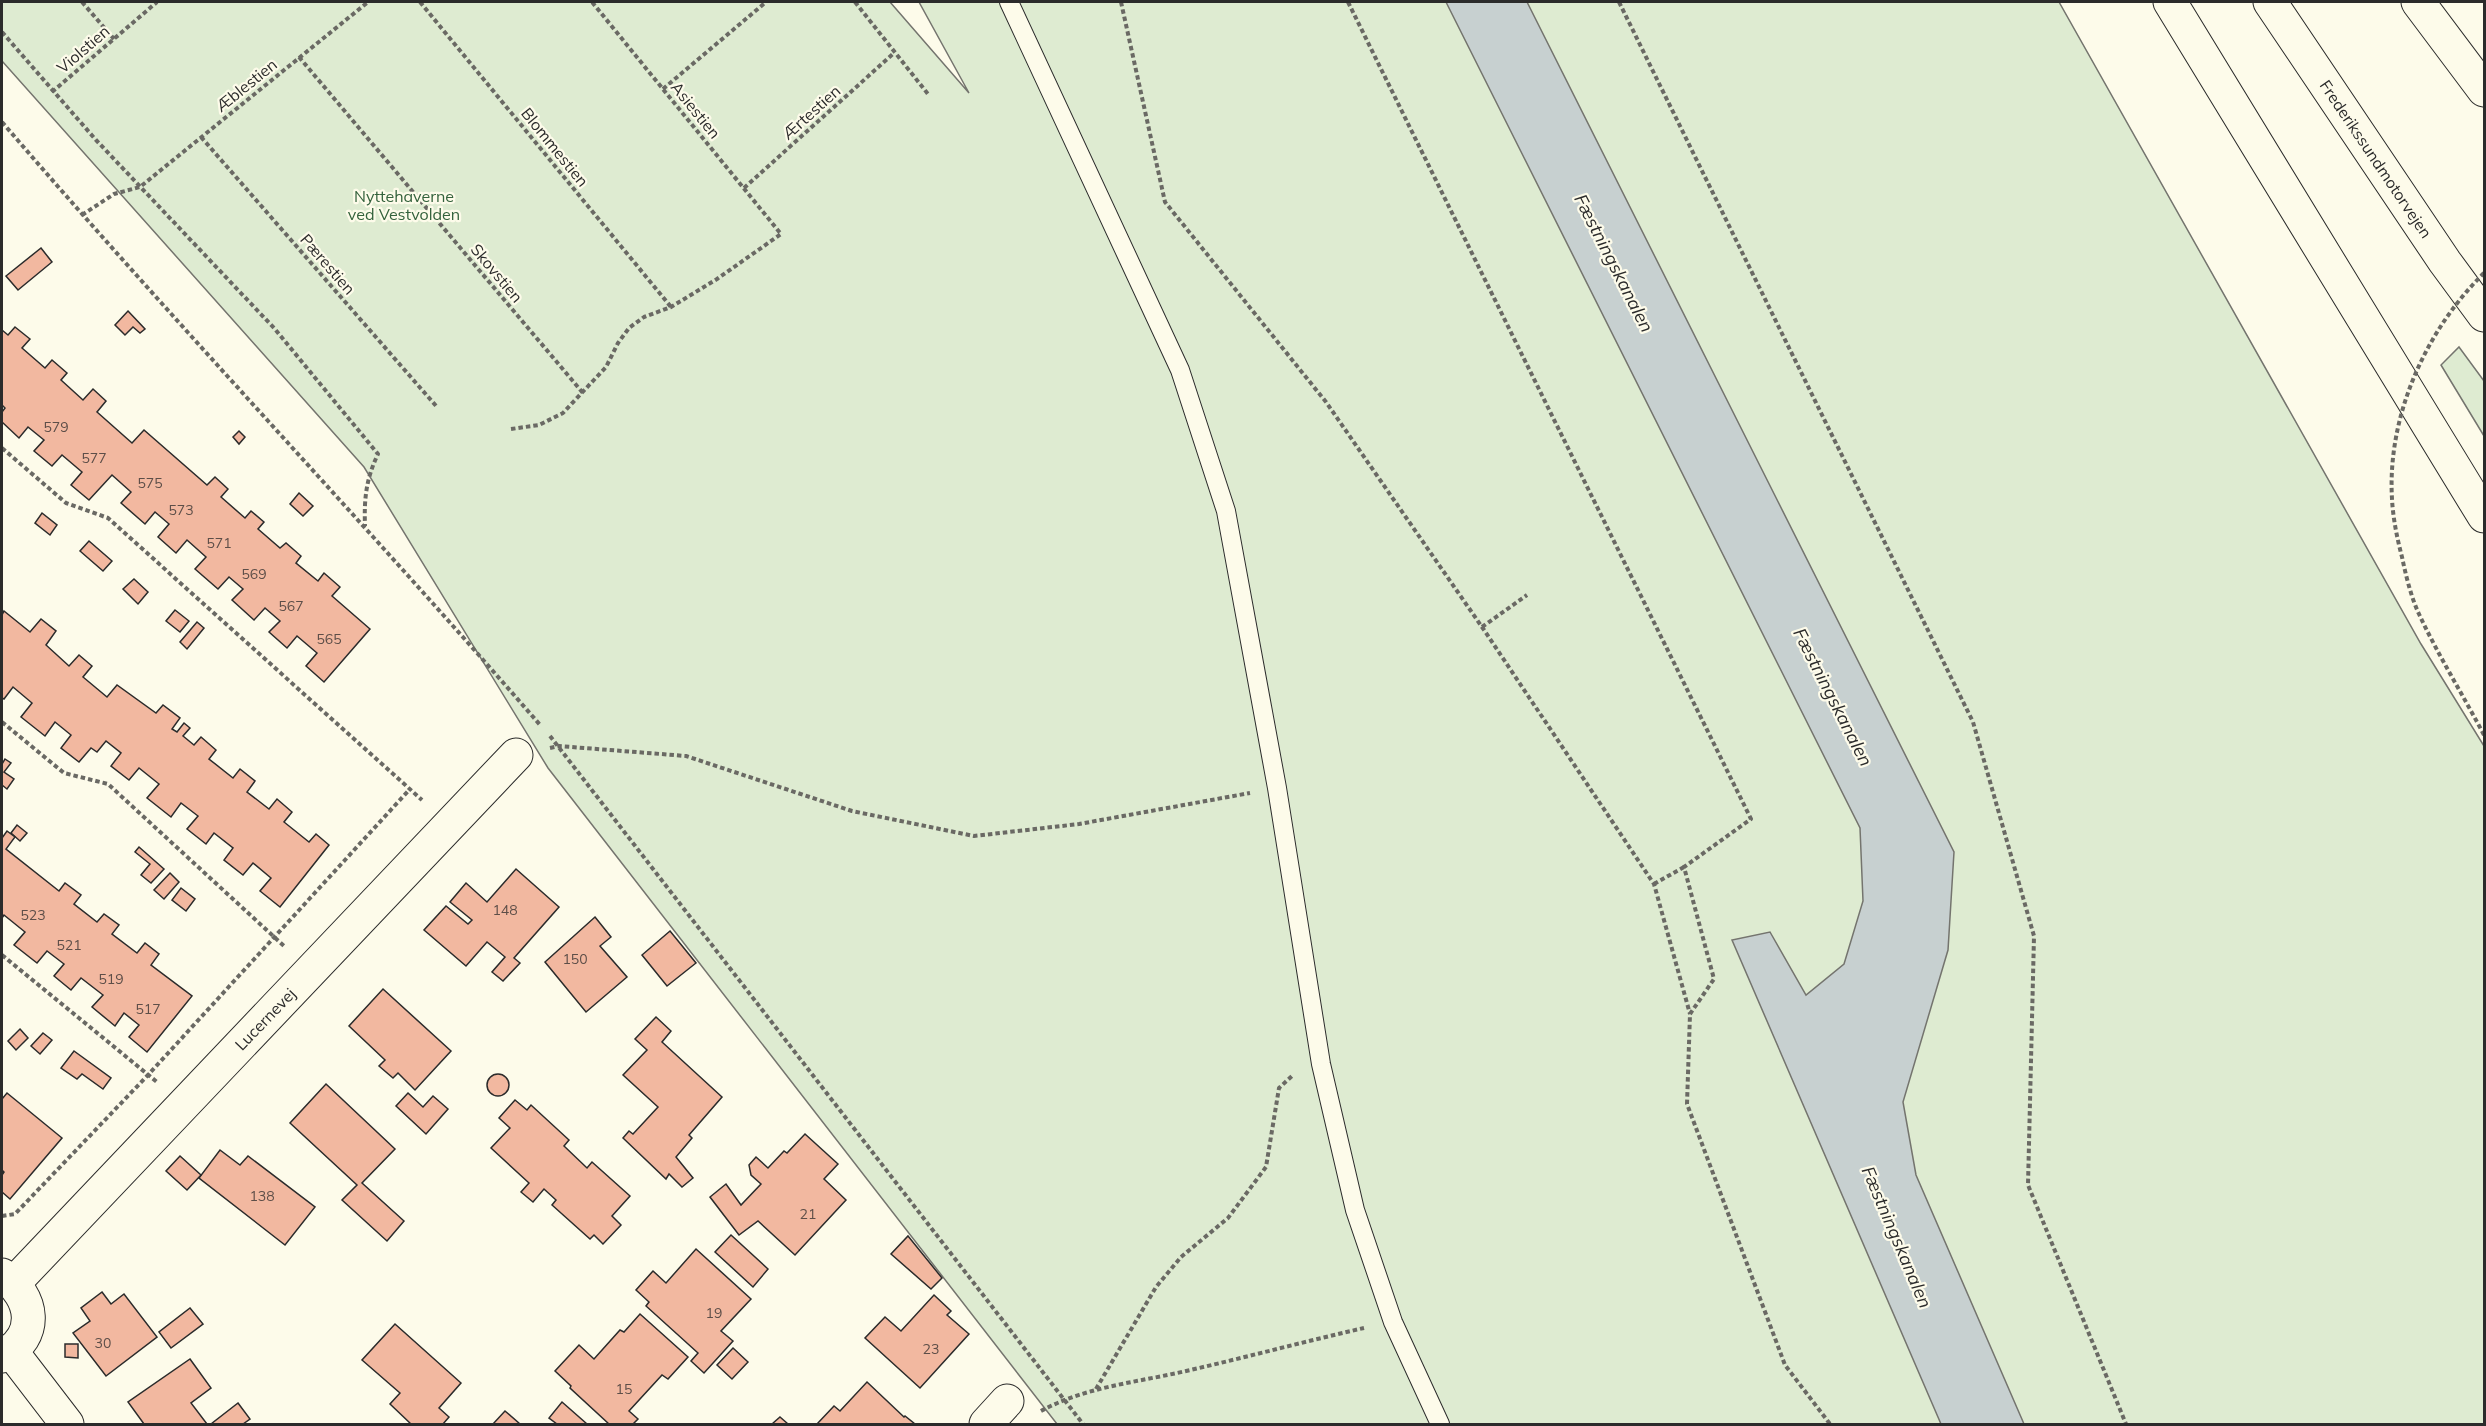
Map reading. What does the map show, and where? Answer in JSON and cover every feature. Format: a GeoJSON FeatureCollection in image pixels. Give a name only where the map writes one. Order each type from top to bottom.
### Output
{"type":"FeatureCollection","features":[{"type":"Feature","properties":{"kind":"main road"},"geometry":{"type":"LineString","coordinates":[[2170,2],[2484,516]]}},
{"type":"Feature","properties":{"kind":"main road","name":"Frederikssundmotorvejen"},"geometry":{"type":"LineString","coordinates":[[2270,2],[2445,262],[2484,315]]}},
{"type":"Feature","properties":{"kind":"main road"},"geometry":{"type":"LineString","coordinates":[[2418,2],[2484,90]]}},
{"type":"Feature","properties":{"kind":"main road","name":"Lucernevej"},"geometry":{"type":"LineString","coordinates":[[8,1279],[184,1104],[516,755]]}},
{"type":"Feature","properties":{"kind":"main road"},"geometry":{"type":"LineString","coordinates":[[8,1279],[24,1295],[28,1310],[28,1325],[22,1340],[6,1353],[67,1425]]}},
{"type":"Feature","properties":{"kind":"lane"},"geometry":{"type":"LineString","coordinates":[[1008,2],[1180,370],[1226,511],[1277,788],[1321,1064],[1355,1210],[1393,1322],[1440,1425]]}},
{"type":"Feature","properties":{"kind":"path"},"geometry":{"type":"LineString","coordinates":[[82,2],[114,39]]}},
{"type":"Feature","properties":{"kind":"path","name":"Violstien"},"geometry":{"type":"LineString","coordinates":[[52,92],[157,2]]}},
{"type":"Feature","properties":{"kind":"path","name":"Æblestien"},"geometry":{"type":"LineString","coordinates":[[140,187],[368,2]]}},
{"type":"Feature","properties":{"kind":"path","name":"Blommestien"},"geometry":{"type":"LineString","coordinates":[[420,2],[671,307]]}},
{"type":"Feature","properties":{"kind":"path","name":"Asiestien"},"geometry":{"type":"LineString","coordinates":[[592,2],[781,234],[751,257],[671,307]]}},
{"type":"Feature","properties":{"kind":"path"},"geometry":{"type":"LineString","coordinates":[[663,89],[766,2]]}},
{"type":"Feature","properties":{"kind":"path"},"geometry":{"type":"LineString","coordinates":[[855,2],[928,94]]}},
{"type":"Feature","properties":{"kind":"path"},"geometry":{"type":"LineString","coordinates":[[1121,2],[1165,202],[1326,402],[1482,627],[1654,884],[1690,1014],[1687,1104],[1785,1365],[1830,1425]]}},
{"type":"Feature","properties":{"kind":"path"},"geometry":{"type":"LineString","coordinates":[[1348,2],[1751,819],[1684,867],[1654,884]]}},
{"type":"Feature","properties":{"kind":"path"},"geometry":{"type":"LineString","coordinates":[[1619,2],[1973,722],[2034,936],[2028,1185],[2126,1425]]}},
{"type":"Feature","properties":{"kind":"path"},"geometry":{"type":"LineString","coordinates":[[2,32],[52,92],[274,328],[378,453],[368,474],[364,497],[365,527]]}},
{"type":"Feature","properties":{"kind":"path","name":"Ærtestien"},"geometry":{"type":"LineString","coordinates":[[744,188],[894,53]]}},
{"type":"Feature","properties":{"kind":"path","name":"Skovstien"},"geometry":{"type":"LineString","coordinates":[[299,57],[583,393]]}},
{"type":"Feature","properties":{"kind":"path","name":"Pærestien"},"geometry":{"type":"LineString","coordinates":[[201,137],[437,407]]}},
{"type":"Feature","properties":{"kind":"path"},"geometry":{"type":"LineString","coordinates":[[82,215],[114,194],[140,187]]}},
{"type":"Feature","properties":{"kind":"path"},"geometry":{"type":"LineString","coordinates":[[2484,273],[2452,311],[2428,346],[2413,381],[2401,417],[2393,457],[2392,499],[2406,575],[2419,613],[2484,735]]}},
{"type":"Feature","properties":{"kind":"path"},"geometry":{"type":"LineString","coordinates":[[512,429],[539,425],[563,413],[606,367],[618,343],[629,328],[644,317],[671,307]]}},
{"type":"Feature","properties":{"kind":"path"},"geometry":{"type":"LineString","coordinates":[[2,448],[66,503],[108,518],[450,825]]}},
{"type":"Feature","properties":{"kind":"path"},"geometry":{"type":"LineString","coordinates":[[1482,627],[1527,595]]}},
{"type":"Feature","properties":{"kind":"path"},"geometry":{"type":"LineString","coordinates":[[2,722],[64,773],[108,784],[311,971]]}},
{"type":"Feature","properties":{"kind":"path"},"geometry":{"type":"LineString","coordinates":[[516,755],[559,746],[686,756],[852,811],[974,836],[1078,824],[1277,788]]}},
{"type":"Feature","properties":{"kind":"path"},"geometry":{"type":"LineString","coordinates":[[2,1216],[15,1214],[148,1075],[410,789]]}},
{"type":"Feature","properties":{"kind":"path"},"geometry":{"type":"LineString","coordinates":[[1684,867],[1714,979],[1690,1014]]}},
{"type":"Feature","properties":{"kind":"path"},"geometry":{"type":"LineString","coordinates":[[2,955],[184,1104]]}},
{"type":"Feature","properties":{"kind":"path"},"geometry":{"type":"LineString","coordinates":[[1096,1389],[1156,1287],[1181,1257],[1228,1218],[1266,1167],[1279,1088],[1298,1071],[1321,1064]]}},
{"type":"Feature","properties":{"kind":"path"},"geometry":{"type":"LineString","coordinates":[[1062,1399],[1096,1389],[1178,1373],[1269,1349],[1393,1322]]}},
{"type":"Feature","properties":{"kind":"green space","name":"Nyttehaverne ved Vestvolden"},"geometry":{"type":"Polygon","coordinates":[[[2,2],[890,2],[969,93],[919,2],[2059,2],[2421,644],[2484,746],[2484,1424],[1057,1424],[548,768],[364,467],[2,61],[2,2]]]}},
{"type":"Feature","properties":{"kind":"green space"},"geometry":{"type":"Polygon","coordinates":[[[2459,347],[2484,381],[2484,436],[2441,365],[2459,347]]]}},
{"type":"Feature","properties":{"kind":"water","name":"Fæstningskanalen"},"geometry":{"type":"Polygon","coordinates":[[[1446,2],[1527,2],[1954,852],[1948,950],[1903,1102],[1916,1175],[2024,1424],[1941,1424],[1732,940],[1770,932],[1806,995],[1844,964],[1863,901],[1860,828],[1446,2]]]}},
{"type":"Feature","properties":{"kind":"building"},"geometry":{"type":"Polygon","coordinates":[[[41,248],[52,262],[18,290],[6,276],[41,248]]]}},
{"type":"Feature","properties":{"kind":"building"},"geometry":{"type":"Polygon","coordinates":[[[128,311],[145,329],[140,333],[133,327],[125,335],[115,325],[128,311]]]}},
{"type":"Feature","properties":{"kind":"building"},"geometry":{"type":"Polygon","coordinates":[[[15,327],[30,339],[22,348],[45,368],[52,360],[67,373],[61,380],[83,400],[93,389],[106,401],[97,412],[132,443],[144,430],[207,485],[215,477],[228,489],[221,497],[245,518],[251,511],[264,522],[258,529],[280,548],[286,543],[301,556],[296,563],[318,581],[324,573],[340,587],[332,596],[370,629],[324,682],[306,666],[317,653],[297,636],[287,648],[269,632],[280,621],[265,608],[254,620],[232,600],[243,589],[229,577],[218,589],[195,569],[206,557],[187,540],[176,553],[158,537],[169,524],[155,512],[145,524],[121,503],[131,492],[112,475],[89,500],[71,485],[82,472],[62,455],[52,466],[34,451],[44,440],[28,427],[19,438],[2,422],[2,412],[5,408],[2,405],[2,330],[8,335],[15,327]]]}},
{"type":"Feature","properties":{"kind":"building"},"geometry":{"type":"Polygon","coordinates":[[[239,431],[245,437],[239,444],[233,437],[239,431]]]}},
{"type":"Feature","properties":{"kind":"building"},"geometry":{"type":"Polygon","coordinates":[[[299,493],[313,506],[303,516],[290,504],[299,493]]]}},
{"type":"Feature","properties":{"kind":"building"},"geometry":{"type":"Polygon","coordinates":[[[42,513],[57,525],[50,535],[35,523],[42,513]]]}},
{"type":"Feature","properties":{"kind":"building"},"geometry":{"type":"Polygon","coordinates":[[[89,541],[112,561],[103,571],[80,551],[89,541]]]}},
{"type":"Feature","properties":{"kind":"building"},"geometry":{"type":"Polygon","coordinates":[[[134,579],[148,592],[138,604],[123,589],[134,579]]]}},
{"type":"Feature","properties":{"kind":"building"},"geometry":{"type":"Polygon","coordinates":[[[175,610],[189,621],[180,632],[166,621],[175,610]]]}},
{"type":"Feature","properties":{"kind":"building"},"geometry":{"type":"Polygon","coordinates":[[[4,611],[30,632],[41,619],[56,631],[46,645],[69,666],[79,655],[92,666],[83,677],[107,697],[117,685],[156,713],[163,705],[180,718],[172,729],[177,732],[184,723],[190,728],[183,736],[194,745],[201,737],[216,750],[209,759],[233,778],[240,769],[255,781],[247,792],[269,809],[277,799],[292,812],[284,822],[309,842],[316,834],[329,845],[280,907],[260,891],[271,878],[253,863],[243,875],[224,860],[233,848],[214,833],[206,844],[187,829],[198,816],[181,803],[171,817],[147,798],[159,784],[139,768],[129,780],[111,766],[121,753],[106,741],[97,752],[91,748],[79,762],[61,748],[71,735],[55,722],[45,736],[21,717],[32,703],[13,687],[4,699],[2,698],[2,615],[4,611]]]}},
{"type":"Feature","properties":{"kind":"building"},"geometry":{"type":"Polygon","coordinates":[[[197,622],[204,628],[187,649],[180,642],[197,622]]]}},
{"type":"Feature","properties":{"kind":"building"},"geometry":{"type":"Polygon","coordinates":[[[5,759],[11,763],[4,772],[14,779],[7,789],[2,785],[2,764],[5,759]]]}},
{"type":"Feature","properties":{"kind":"building"},"geometry":{"type":"Polygon","coordinates":[[[17,825],[27,833],[20,841],[11,833],[17,825]]]}},
{"type":"Feature","properties":{"kind":"building"},"geometry":{"type":"Polygon","coordinates":[[[7,831],[15,837],[6,849],[59,891],[65,883],[81,895],[74,904],[97,922],[104,914],[119,925],[112,934],[137,953],[145,943],[159,954],[151,965],[192,996],[147,1052],[129,1037],[139,1025],[124,1013],[115,1026],[92,1007],[103,995],[81,978],[71,990],[54,976],[64,964],[47,951],[37,963],[14,945],[25,932],[4,915],[2,918],[2,838],[7,831]]]}},
{"type":"Feature","properties":{"kind":"building"},"geometry":{"type":"Polygon","coordinates":[[[139,847],[164,869],[151,883],[141,875],[150,864],[135,852],[139,847]]]}},
{"type":"Feature","properties":{"kind":"building"},"geometry":{"type":"Polygon","coordinates":[[[516,869],[559,907],[514,958],[520,963],[503,981],[492,972],[505,957],[487,942],[466,966],[424,930],[446,906],[468,924],[472,920],[450,902],[466,883],[487,902],[516,869]]]}},
{"type":"Feature","properties":{"kind":"building"},"geometry":{"type":"Polygon","coordinates":[[[170,873],[179,882],[164,899],[154,890],[170,873]]]}},
{"type":"Feature","properties":{"kind":"building"},"geometry":{"type":"Polygon","coordinates":[[[181,888],[195,899],[186,911],[172,900],[181,888]]]}},
{"type":"Feature","properties":{"kind":"building"},"geometry":{"type":"Polygon","coordinates":[[[595,917],[611,937],[600,946],[627,977],[586,1012],[545,962],[595,917]]]}},
{"type":"Feature","properties":{"kind":"building"},"geometry":{"type":"Polygon","coordinates":[[[670,931],[696,963],[667,986],[642,955],[670,931]]]}},
{"type":"Feature","properties":{"kind":"building"},"geometry":{"type":"Polygon","coordinates":[[[383,989],[451,1051],[415,1090],[398,1073],[393,1078],[379,1066],[385,1060],[349,1026],[383,989]]]}},
{"type":"Feature","properties":{"kind":"building"},"geometry":{"type":"Polygon","coordinates":[[[656,1017],[671,1031],[662,1042],[722,1097],[689,1135],[692,1138],[676,1157],[693,1178],[682,1187],[669,1174],[666,1179],[623,1138],[629,1131],[633,1134],[658,1107],[623,1075],[647,1050],[635,1039],[656,1017]]]}},
{"type":"Feature","properties":{"kind":"building"},"geometry":{"type":"Polygon","coordinates":[[[20,1029],[28,1038],[16,1050],[8,1041],[20,1029]]]}},
{"type":"Feature","properties":{"kind":"building"},"geometry":{"type":"Polygon","coordinates":[[[43,1033],[52,1040],[40,1054],[31,1046],[43,1033]]]}},
{"type":"Feature","properties":{"kind":"building"},"geometry":{"type":"Polygon","coordinates":[[[74,1051],[111,1078],[103,1089],[82,1074],[77,1079],[61,1068],[74,1051]]]}},
{"type":"Feature","properties":{"kind":"building"},"geometry":{"type":"Polygon","coordinates":[[[498,1074],[506,1077],[509,1085],[506,1093],[498,1096],[490,1093],[487,1085],[490,1077],[498,1074]]]}},
{"type":"Feature","properties":{"kind":"building"},"geometry":{"type":"Polygon","coordinates":[[[326,1084],[395,1149],[362,1183],[404,1221],[387,1241],[342,1200],[357,1185],[290,1123],[326,1084]]]}},
{"type":"Feature","properties":{"kind":"building"},"geometry":{"type":"Polygon","coordinates":[[[7,1093],[62,1138],[10,1199],[2,1192],[4,1172],[2,1170],[2,1099],[7,1093]]]}},
{"type":"Feature","properties":{"kind":"building"},"geometry":{"type":"Polygon","coordinates":[[[408,1093],[423,1107],[433,1096],[448,1109],[426,1134],[396,1106],[408,1093]]]}},
{"type":"Feature","properties":{"kind":"building"},"geometry":{"type":"Polygon","coordinates":[[[515,1100],[527,1110],[531,1105],[569,1140],[564,1146],[587,1168],[592,1162],[630,1196],[612,1216],[621,1225],[603,1244],[594,1235],[590,1239],[552,1205],[556,1200],[544,1189],[533,1202],[521,1192],[529,1183],[491,1148],[510,1128],[499,1118],[515,1100]]]}},
{"type":"Feature","properties":{"kind":"building"},"geometry":{"type":"Polygon","coordinates":[[[805,1134],[838,1164],[824,1179],[846,1200],[795,1255],[758,1221],[739,1235],[710,1197],[726,1184],[741,1205],[761,1184],[751,1175],[749,1165],[756,1157],[768,1168],[784,1151],[787,1153],[805,1134]]]}},
{"type":"Feature","properties":{"kind":"building"},"geometry":{"type":"Polygon","coordinates":[[[220,1150],[240,1165],[248,1156],[315,1207],[285,1245],[199,1178],[220,1150]]]}},
{"type":"Feature","properties":{"kind":"building"},"geometry":{"type":"Polygon","coordinates":[[[180,1156],[201,1175],[187,1190],[166,1171],[180,1156]]]}},
{"type":"Feature","properties":{"kind":"building"},"geometry":{"type":"Polygon","coordinates":[[[731,1235],[768,1269],[753,1287],[715,1252],[731,1235]]]}},
{"type":"Feature","properties":{"kind":"building"},"geometry":{"type":"Polygon","coordinates":[[[908,1236],[942,1278],[931,1289],[891,1254],[908,1236]]]}},
{"type":"Feature","properties":{"kind":"building"},"geometry":{"type":"Polygon","coordinates":[[[696,1249],[751,1299],[721,1331],[733,1341],[704,1373],[691,1361],[698,1353],[646,1306],[649,1302],[636,1290],[653,1271],[666,1283],[696,1249]]]}},
{"type":"Feature","properties":{"kind":"building"},"geometry":{"type":"Polygon","coordinates":[[[102,1292],[111,1304],[124,1294],[157,1337],[106,1376],[73,1333],[90,1321],[81,1308],[102,1292]]]}},
{"type":"Feature","properties":{"kind":"building"},"geometry":{"type":"Polygon","coordinates":[[[934,1295],[951,1311],[947,1315],[969,1334],[920,1388],[865,1338],[885,1317],[901,1331],[934,1295]]]}},
{"type":"Feature","properties":{"kind":"building"},"geometry":{"type":"Polygon","coordinates":[[[190,1308],[203,1324],[171,1348],[159,1332],[190,1308]]]}},
{"type":"Feature","properties":{"kind":"building"},"geometry":{"type":"Polygon","coordinates":[[[640,1314],[688,1357],[668,1379],[662,1375],[629,1411],[638,1419],[633,1424],[609,1424],[555,1371],[579,1345],[594,1359],[620,1330],[624,1332],[640,1314]]]}},
{"type":"Feature","properties":{"kind":"building"},"geometry":{"type":"Polygon","coordinates":[[[395,1324],[461,1383],[439,1408],[449,1417],[443,1424],[411,1424],[390,1404],[400,1393],[362,1360],[395,1324]]]}},
{"type":"Feature","properties":{"kind":"building"},"geometry":{"type":"Polygon","coordinates":[[[65,1344],[78,1344],[78,1358],[65,1357],[65,1344]]]}},
{"type":"Feature","properties":{"kind":"building"},"geometry":{"type":"Polygon","coordinates":[[[733,1348],[748,1362],[732,1379],[717,1365],[733,1348]]]}},
{"type":"Feature","properties":{"kind":"building"},"geometry":{"type":"Polygon","coordinates":[[[190,1359],[211,1388],[191,1403],[207,1424],[144,1424],[128,1402],[190,1359]]]}},
{"type":"Feature","properties":{"kind":"building"},"geometry":{"type":"Polygon","coordinates":[[[867,1382],[904,1417],[915,1424],[817,1424],[834,1406],[840,1411],[867,1382]]]}},
{"type":"Feature","properties":{"kind":"building"},"geometry":{"type":"Polygon","coordinates":[[[562,1402],[587,1424],[557,1424],[549,1418],[562,1402]]]}},
{"type":"Feature","properties":{"kind":"building"},"geometry":{"type":"Polygon","coordinates":[[[238,1403],[250,1419],[243,1424],[211,1424],[238,1403]]]}},
{"type":"Feature","properties":{"kind":"building"},"geometry":{"type":"Polygon","coordinates":[[[505,1411],[520,1424],[493,1424],[505,1411]]]}},
{"type":"Feature","properties":{"kind":"building"},"geometry":{"type":"Polygon","coordinates":[[[780,1417],[788,1424],[772,1424],[780,1417]]]}}]}
